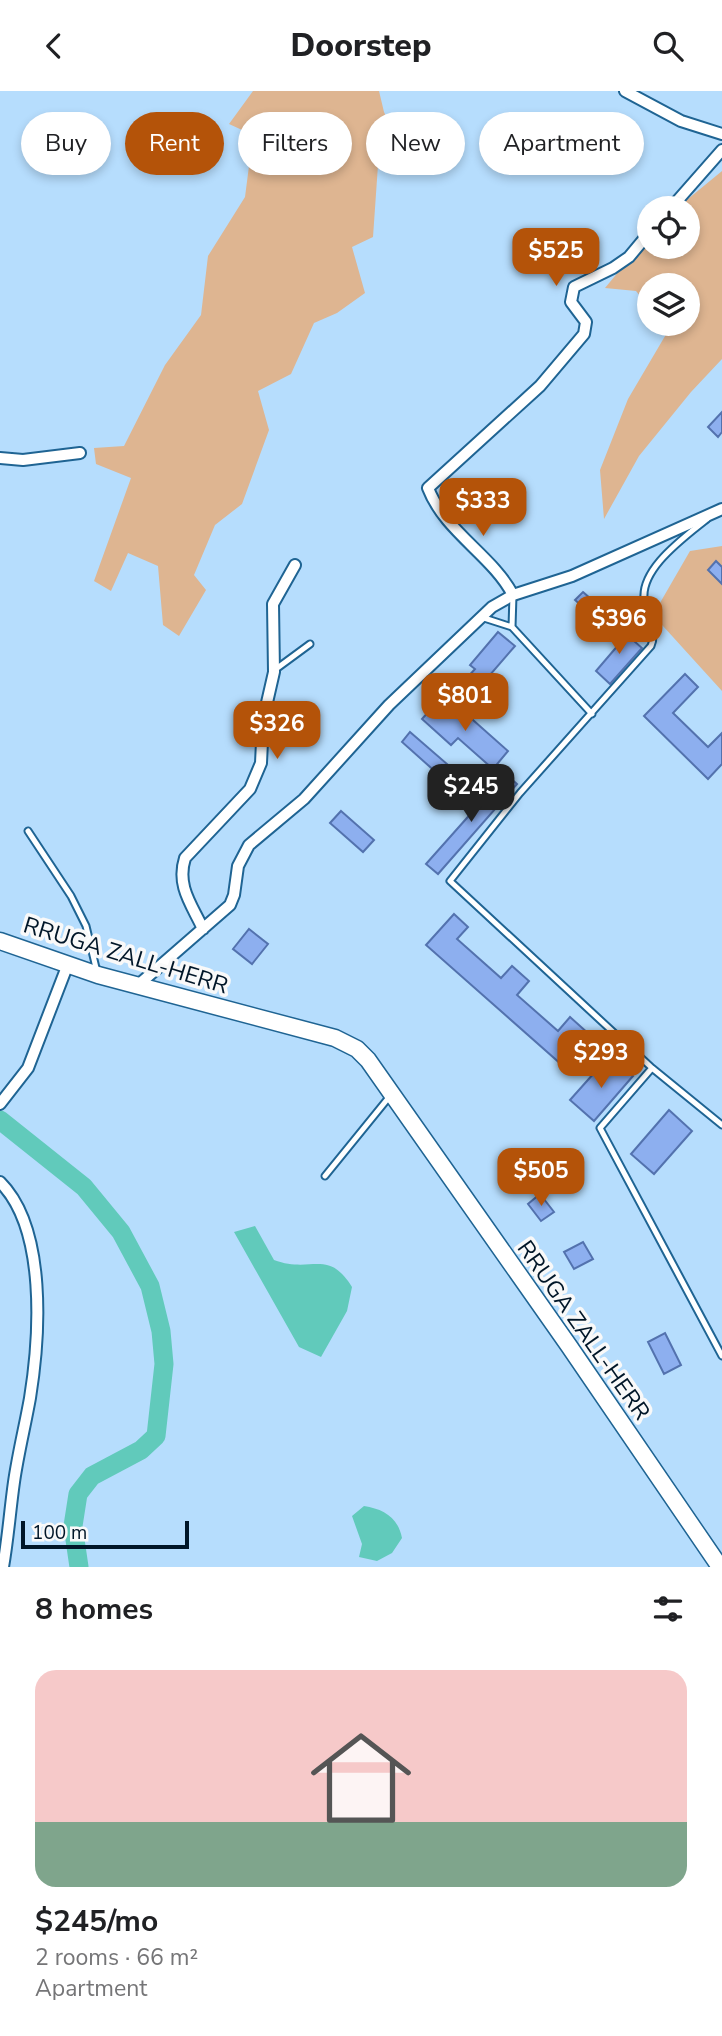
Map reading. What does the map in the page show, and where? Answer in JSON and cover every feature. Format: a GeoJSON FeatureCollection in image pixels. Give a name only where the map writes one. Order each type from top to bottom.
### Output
{"type":"FeatureCollection","features":[{"type":"Feature","properties":{"kind":"main road","name":"RRUGA ZALL-HERR"},"geometry":{"type":"LineString","coordinates":[[0,941],[98,975],[346,1042],[368,1061],[577,1357],[720,1567]]}},
{"type":"Feature","properties":{"kind":"street"},"geometry":{"type":"LineString","coordinates":[[625,91],[681,121],[722,134]]}},
{"type":"Feature","properties":{"kind":"street"},"geometry":{"type":"LineString","coordinates":[[682,196],[722,150]]}},
{"type":"Feature","properties":{"kind":"street"},"geometry":{"type":"LineString","coordinates":[[513,596],[496,568],[475,551],[454,528],[428,488],[540,386],[584,334],[586,322],[571,302],[574,287],[614,268],[637,247]]}},
{"type":"Feature","properties":{"kind":"street"},"geometry":{"type":"LineString","coordinates":[[0,458],[23,460],[79,453]]}},
{"type":"Feature","properties":{"kind":"street"},"geometry":{"type":"LineString","coordinates":[[137,986],[230,905],[238,866],[249,845],[304,799],[389,705],[501,600],[572,576],[720,510]]}},
{"type":"Feature","properties":{"kind":"street"},"geometry":{"type":"LineString","coordinates":[[204,929],[184,891],[182,868],[185,857],[250,789],[257,776],[261,763],[261,732],[274,671],[273,604],[295,565]]}},
{"type":"Feature","properties":{"kind":"street"},"geometry":{"type":"LineString","coordinates":[[1,1103],[28,1068],[68,964]]}},
{"type":"Feature","properties":{"kind":"street"},"geometry":{"type":"LineString","coordinates":[[0,1182],[20,1209],[27,1227],[33,1260],[36,1307],[32,1383],[14,1481],[3,1567]]}},
{"type":"Feature","properties":{"kind":"lane"},"geometry":{"type":"LineString","coordinates":[[720,510],[664,556],[644,585],[643,599],[652,627],[653,643],[520,793],[450,881],[652,1068],[722,1125]]}},
{"type":"Feature","properties":{"kind":"lane"},"geometry":{"type":"LineString","coordinates":[[512,627],[513,596]]}},
{"type":"Feature","properties":{"kind":"lane"},"geometry":{"type":"LineString","coordinates":[[481,617],[512,627],[592,714]]}},
{"type":"Feature","properties":{"kind":"lane"},"geometry":{"type":"LineString","coordinates":[[274,671],[310,644]]}},
{"type":"Feature","properties":{"kind":"lane"},"geometry":{"type":"LineString","coordinates":[[247,717],[261,732]]}},
{"type":"Feature","properties":{"kind":"lane"},"geometry":{"type":"LineString","coordinates":[[28,831],[71,896],[86,926],[98,975]]}},
{"type":"Feature","properties":{"kind":"lane"},"geometry":{"type":"LineString","coordinates":[[652,1068],[600,1128],[722,1356]]}},
{"type":"Feature","properties":{"kind":"lane"},"geometry":{"type":"LineString","coordinates":[[325,1176],[392,1094]]}},
{"type":"Feature","properties":{"kind":"lane"},"geometry":{"type":"LineString","coordinates":[[715,1342],[722,1334]]}},
{"type":"Feature","properties":{"kind":"shaded area"},"geometry":{"type":"Polygon","coordinates":[[[253,91],[379,91],[384,112],[366,112],[366,175],[377,175],[373,237],[352,247],[365,293],[337,313],[314,323],[291,374],[258,391],[269,430],[242,504],[215,525],[194,575],[206,590],[179,636],[163,625],[158,566],[128,553],[111,591],[94,581],[131,478],[96,464],[94,448],[124,446],[165,365],[201,315],[208,256],[245,197],[248,175],[352,175],[352,112],[238,112],[238,128],[229,124],[253,91]]]}},
{"type":"Feature","properties":{"kind":"shaded area"},"geometry":{"type":"Polygon","coordinates":[[[722,171],[722,359],[639,456],[604,519],[600,470],[628,399],[665,336],[700,336],[700,273],[637,273],[637,292],[605,288],[637,249],[637,259],[700,259],[700,196],[692,196],[722,171]]]}},
{"type":"Feature","properties":{"kind":"shaded area"},"geometry":{"type":"Polygon","coordinates":[[[722,546],[722,691],[653,615],[690,551],[722,546]]]}},
{"type":"Feature","properties":{"kind":"shaded area"},"geometry":{"type":"Polygon","coordinates":[[[255,1226],[274,1260],[287,1264],[327,1265],[343,1275],[352,1287],[347,1311],[321,1357],[299,1347],[234,1232],[255,1226]]]}},
{"type":"Feature","properties":{"kind":"shaded area"},"geometry":{"type":"Polygon","coordinates":[[[364,1506],[389,1515],[402,1538],[392,1553],[377,1561],[359,1557],[362,1544],[352,1516],[364,1506]]]}},
{"type":"Feature","properties":{"kind":"building"},"geometry":{"type":"Polygon","coordinates":[[[722,412],[722,432],[718,437],[708,427],[722,412]]]}},
{"type":"Feature","properties":{"kind":"building"},"geometry":{"type":"Polygon","coordinates":[[[716,561],[722,567],[722,584],[708,570],[716,561]]]}},
{"type":"Feature","properties":{"kind":"building"},"geometry":{"type":"Polygon","coordinates":[[[583,592],[608,614],[601,623],[575,600],[583,592]]]}},
{"type":"Feature","properties":{"kind":"building"},"geometry":{"type":"Polygon","coordinates":[[[617,626],[642,648],[610,684],[596,671],[620,643],[610,634],[617,626]]]}},
{"type":"Feature","properties":{"kind":"building"},"geometry":{"type":"Polygon","coordinates":[[[498,632],[515,646],[470,698],[458,688],[475,669],[470,665],[498,632]]]}},
{"type":"Feature","properties":{"kind":"building"},"geometry":{"type":"Polygon","coordinates":[[[685,674],[698,687],[673,713],[708,747],[722,733],[722,764],[708,779],[644,716],[685,674]]]}},
{"type":"Feature","properties":{"kind":"building"},"geometry":{"type":"Polygon","coordinates":[[[439,700],[451,711],[456,705],[508,751],[493,769],[458,738],[451,745],[422,719],[439,700]]]}},
{"type":"Feature","properties":{"kind":"building"},"geometry":{"type":"Polygon","coordinates":[[[410,732],[447,764],[438,774],[402,742],[410,732]]]}},
{"type":"Feature","properties":{"kind":"building"},"geometry":{"type":"Polygon","coordinates":[[[506,774],[517,784],[438,874],[426,864],[506,774]]]}},
{"type":"Feature","properties":{"kind":"building"},"geometry":{"type":"Polygon","coordinates":[[[341,811],[374,840],[363,852],[330,823],[341,811]]]}},
{"type":"Feature","properties":{"kind":"building"},"geometry":{"type":"Polygon","coordinates":[[[454,914],[468,927],[457,939],[501,978],[512,966],[529,981],[517,995],[558,1031],[570,1017],[589,1034],[562,1065],[426,945],[454,914]]]}},
{"type":"Feature","properties":{"kind":"building"},"geometry":{"type":"Polygon","coordinates":[[[249,929],[268,944],[252,964],[233,949],[249,929]]]}},
{"type":"Feature","properties":{"kind":"building"},"geometry":{"type":"Polygon","coordinates":[[[617,1062],[633,1076],[594,1121],[570,1100],[603,1063],[611,1070],[617,1062]]]}},
{"type":"Feature","properties":{"kind":"building"},"geometry":{"type":"Polygon","coordinates":[[[669,1110],[692,1131],[654,1174],[631,1154],[669,1110]]]}},
{"type":"Feature","properties":{"kind":"building"},"geometry":{"type":"Polygon","coordinates":[[[540,1194],[554,1212],[541,1221],[528,1204],[540,1194]]]}},
{"type":"Feature","properties":{"kind":"building"},"geometry":{"type":"Polygon","coordinates":[[[583,1242],[593,1259],[574,1269],[564,1252],[583,1242]]]}},
{"type":"Feature","properties":{"kind":"building"},"geometry":{"type":"Polygon","coordinates":[[[665,1333],[681,1365],[664,1374],[648,1342],[665,1333]]]}},
{"type":"Feature","properties":{"kind":"waterway"},"geometry":{"type":"LineString","coordinates":[[0,1120],[84,1187],[121,1232],[150,1286],[161,1331],[164,1364],[156,1436],[141,1450],[92,1476],[78,1494],[73,1526],[79,1567]]}}]}
